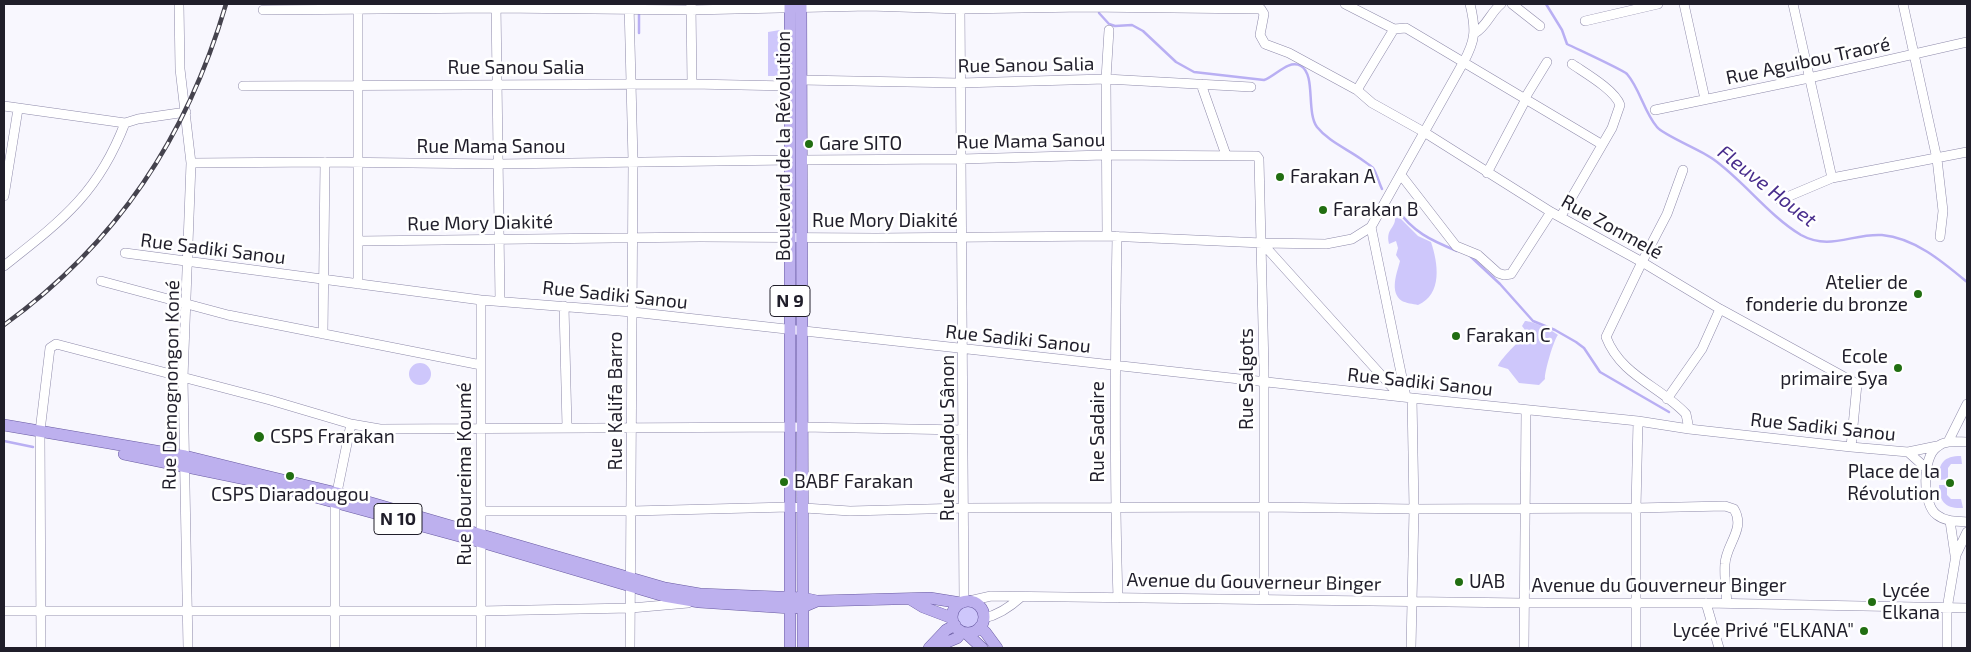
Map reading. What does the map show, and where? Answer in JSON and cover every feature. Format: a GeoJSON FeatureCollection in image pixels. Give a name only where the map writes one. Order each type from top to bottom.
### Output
{"type":"FeatureCollection","features":[{"type":"Feature","properties":{"kind":"main road","name":"Boulevard de la Révolution"},"geometry":{"type":"LineString","coordinates":[[795,6],[801,80],[796,160],[796,331],[802,427],[803,648]]}},
{"type":"Feature","properties":{"kind":"main road","name":"Boulevard de la Révolution"},"geometry":{"type":"LineString","coordinates":[[795,6],[789,86],[796,160]]}},
{"type":"Feature","properties":{"kind":"main road","name":"Boulevard de la Révolution"},"geometry":{"type":"LineString","coordinates":[[790,648],[789,427],[796,331]]}},
{"type":"Feature","properties":{"kind":"main road","name":"N 10"},"geometry":{"type":"LineString","coordinates":[[4,425],[40,435],[185,461],[260,482],[336,498],[481,538],[632,583],[664,596],[699,602],[804,602]]}},
{"type":"Feature","properties":{"kind":"main road","name":"N 10"},"geometry":{"type":"LineString","coordinates":[[4,432],[40,435]]}},
{"type":"Feature","properties":{"kind":"main road","name":"N 10"},"geometry":{"type":"LineString","coordinates":[[632,583],[700,594],[790,603]]}},
{"type":"Feature","properties":{"kind":"main road","name":"Avenue du Gouverneur Binger"},"geometry":{"type":"LineString","coordinates":[[908,598],[958,632]]}},
{"type":"Feature","properties":{"kind":"main road","name":"Avenue du Gouverneur Binger"},"geometry":{"type":"LineString","coordinates":[[804,602],[908,598],[930,598],[965,602]]}},
{"type":"Feature","properties":{"kind":"main road"},"geometry":{"type":"LineString","coordinates":[[982,648],[958,632],[954,610],[965,602],[979,605],[983,611],[982,623],[997,648]]}},
{"type":"Feature","properties":{"kind":"main road"},"geometry":{"type":"LineString","coordinates":[[931,648],[946,630],[974,632],[982,623]]}},
{"type":"Feature","properties":{"kind":"street","name":"Rue Demognongon Koné"},"geometry":{"type":"LineString","coordinates":[[179,4],[179,54],[191,163],[189,261],[183,378],[188,648]]}},
{"type":"Feature","properties":{"kind":"street"},"geometry":{"type":"LineString","coordinates":[[1345,4],[1394,29],[1406,28],[1601,144]]}},
{"type":"Feature","properties":{"kind":"street"},"geometry":{"type":"LineString","coordinates":[[1474,33],[1486,24],[1491,13],[1501,4]]}},
{"type":"Feature","properties":{"kind":"street"},"geometry":{"type":"LineString","coordinates":[[1512,4],[1540,26]]}},
{"type":"Feature","properties":{"kind":"street"},"geometry":{"type":"LineString","coordinates":[[1585,21],[1658,4]]}},
{"type":"Feature","properties":{"kind":"street"},"geometry":{"type":"LineString","coordinates":[[1684,4],[1705,99]]}},
{"type":"Feature","properties":{"kind":"street"},"geometry":{"type":"LineString","coordinates":[[1792,4],[1832,178]]}},
{"type":"Feature","properties":{"kind":"street"},"geometry":{"type":"LineString","coordinates":[[1903,4],[1937,159],[1943,211],[1940,237]]}},
{"type":"Feature","properties":{"kind":"street"},"geometry":{"type":"LineString","coordinates":[[263,10],[358,6],[1177,6]]}},
{"type":"Feature","properties":{"kind":"street"},"geometry":{"type":"LineString","coordinates":[[358,6],[360,84],[358,284]]}},
{"type":"Feature","properties":{"kind":"street"},"geometry":{"type":"LineString","coordinates":[[496,6],[500,301]]}},
{"type":"Feature","properties":{"kind":"street","name":"Rue Kalifa Barro"},"geometry":{"type":"LineString","coordinates":[[629,6],[633,161],[632,583],[630,648]]}},
{"type":"Feature","properties":{"kind":"street","name":"Rue Amadou Sânon"},"geometry":{"type":"LineString","coordinates":[[960,6],[965,602]]}},
{"type":"Feature","properties":{"kind":"street","name":"Rue Zonmelé"},"geometry":{"type":"LineString","coordinates":[[1177,6],[1261,9],[1264,14],[1260,35],[1265,44],[1289,53],[1357,90],[1372,103],[1424,132],[1551,212],[1642,262],[1720,309],[1857,384],[1851,446]]}},
{"type":"Feature","properties":{"kind":"street"},"geometry":{"type":"LineString","coordinates":[[1411,648],[1414,509],[1406,398],[1371,227],[1473,43],[1474,33],[1470,6]]}},
{"type":"Feature","properties":{"kind":"street"},"geometry":{"type":"LineString","coordinates":[[691,7],[692,84]]}},
{"type":"Feature","properties":{"kind":"street"},"geometry":{"type":"LineString","coordinates":[[1357,90],[1394,29]]}},
{"type":"Feature","properties":{"kind":"street"},"geometry":{"type":"LineString","coordinates":[[1107,236],[1105,155],[1109,30]]}},
{"type":"Feature","properties":{"kind":"street","name":"Rue Aguibou Traoré"},"geometry":{"type":"LineString","coordinates":[[1655,110],[1809,78],[1967,42]]}},
{"type":"Feature","properties":{"kind":"street"},"geometry":{"type":"LineString","coordinates":[[1487,173],[1525,99],[1547,62]]}},
{"type":"Feature","properties":{"kind":"street"},"geometry":{"type":"LineString","coordinates":[[1560,216],[1612,128],[1620,108],[1619,101],[1604,87],[1572,64]]}},
{"type":"Feature","properties":{"kind":"street","name":"Rue Sanou Salia"},"geometry":{"type":"LineString","coordinates":[[801,80],[960,83],[1106,79],[1251,87]]}},
{"type":"Feature","properties":{"kind":"street","name":"Rue Sanou Salia"},"geometry":{"type":"LineString","coordinates":[[244,86],[692,84],[789,86]]}},
{"type":"Feature","properties":{"kind":"street"},"geometry":{"type":"LineString","coordinates":[[1201,84],[1226,155]]}},
{"type":"Feature","properties":{"kind":"street"},"geometry":{"type":"LineString","coordinates":[[4,106],[125,123],[146,117],[186,112]]}},
{"type":"Feature","properties":{"kind":"street"},"geometry":{"type":"LineString","coordinates":[[4,196],[18,108]]}},
{"type":"Feature","properties":{"kind":"street"},"geometry":{"type":"LineString","coordinates":[[4,266],[58,223],[79,201],[104,168],[117,144],[125,123]]}},
{"type":"Feature","properties":{"kind":"street"},"geometry":{"type":"LineString","coordinates":[[1780,200],[1832,178],[1967,152]]}},
{"type":"Feature","properties":{"kind":"street","name":"Rue Mama Sanou"},"geometry":{"type":"LineString","coordinates":[[191,163],[498,164],[1255,154],[1259,158]]}},
{"type":"Feature","properties":{"kind":"street","name":"Rue Salgots"},"geometry":{"type":"LineString","coordinates":[[1259,158],[1264,382],[1264,599]]}},
{"type":"Feature","properties":{"kind":"street"},"geometry":{"type":"LineString","coordinates":[[323,334],[325,162]]}},
{"type":"Feature","properties":{"kind":"street"},"geometry":{"type":"LineString","coordinates":[[1683,170],[1667,214],[1606,337],[1613,352],[1626,368],[1686,414],[1689,429]]}},
{"type":"Feature","properties":{"kind":"street"},"geometry":{"type":"LineString","coordinates":[[1401,175],[1456,246],[1478,255],[1496,272],[1504,275],[1511,274],[1551,212]]}},
{"type":"Feature","properties":{"kind":"street","name":"Rue Mory Diakité"},"geometry":{"type":"LineString","coordinates":[[358,241],[633,237],[963,238],[1117,236],[1262,243],[1337,243],[1352,239],[1371,227]]}},
{"type":"Feature","properties":{"kind":"street","name":"Rue Sadaire"},"geometry":{"type":"LineString","coordinates":[[1117,236],[1114,366],[1118,598]]}},
{"type":"Feature","properties":{"kind":"street"},"geometry":{"type":"LineString","coordinates":[[1262,243],[1406,398]]}},
{"type":"Feature","properties":{"kind":"street","name":"Rue Sadiki Sanou"},"geometry":{"type":"LineString","coordinates":[[124,253],[481,300],[632,312],[1406,398],[1638,421],[1689,429],[1908,452],[1937,446]]}},
{"type":"Feature","properties":{"kind":"street"},"geometry":{"type":"LineString","coordinates":[[101,281],[228,315],[482,365]]}},
{"type":"Feature","properties":{"kind":"street","name":"Rue Boureima Koumé"},"geometry":{"type":"LineString","coordinates":[[480,648],[482,511],[481,300]]}},
{"type":"Feature","properties":{"kind":"street"},"geometry":{"type":"LineString","coordinates":[[564,306],[567,427]]}},
{"type":"Feature","properties":{"kind":"street"},"geometry":{"type":"LineString","coordinates":[[1667,398],[1702,348],[1720,309]]}},
{"type":"Feature","properties":{"kind":"street"},"geometry":{"type":"LineString","coordinates":[[41,648],[40,435],[50,348],[52,345],[60,344],[351,424],[380,429],[802,427],[963,430]]}},
{"type":"Feature","properties":{"kind":"street"},"geometry":{"type":"LineString","coordinates":[[1948,442],[1967,409]]}},
{"type":"Feature","properties":{"kind":"street"},"geometry":{"type":"LineString","coordinates":[[1524,648],[1526,410]]}},
{"type":"Feature","properties":{"kind":"street"},"geometry":{"type":"LineString","coordinates":[[1636,648],[1638,421]]}},
{"type":"Feature","properties":{"kind":"street"},"geometry":{"type":"LineString","coordinates":[[335,648],[336,498],[351,424]]}},
{"type":"Feature","properties":{"kind":"street"},"geometry":{"type":"LineString","coordinates":[[1967,442],[1948,442],[1937,446],[1930,453],[1927,469],[1927,498],[1930,509],[1936,515],[1950,521],[1967,522]]}},
{"type":"Feature","properties":{"kind":"street","name":"Rue Sadiki Sanou"},"geometry":{"type":"LineString","coordinates":[[1908,452],[1927,469]]}},
{"type":"Feature","properties":{"kind":"street"},"geometry":{"type":"LineString","coordinates":[[482,511],[632,511],[789,507],[850,511],[964,508],[1264,506],[1414,509],[1725,506],[1734,509],[1739,523],[1726,556],[1727,603]]}},
{"type":"Feature","properties":{"kind":"street"},"geometry":{"type":"LineString","coordinates":[[1950,521],[1956,555]]}},
{"type":"Feature","properties":{"kind":"street"},"geometry":{"type":"LineString","coordinates":[[1947,648],[1947,609],[1956,555],[1967,532]]}},
{"type":"Feature","properties":{"kind":"street","name":"Avenue du Gouverneur Binger"},"geometry":{"type":"LineString","coordinates":[[965,602],[991,596],[1524,603],[1727,603],[1967,608]]}},
{"type":"Feature","properties":{"kind":"street"},"geometry":{"type":"LineString","coordinates":[[982,623],[1011,606],[1021,597]]}},
{"type":"Feature","properties":{"kind":"street"},"geometry":{"type":"LineString","coordinates":[[4,611],[480,611],[631,608],[699,602]]}},
{"type":"Feature","properties":{"kind":"street"},"geometry":{"type":"LineString","coordinates":[[1706,603],[1719,648]]}},
{"type":"Feature","properties":{"kind":"shaded area"},"geometry":{"type":"Polygon","coordinates":[[[780,30],[779,76],[768,76],[768,32],[780,30]]]}},
{"type":"Feature","properties":{"kind":"shaded area"},"geometry":{"type":"Polygon","coordinates":[[[1394,212],[1418,236],[1431,242],[1437,268],[1435,286],[1426,300],[1418,305],[1402,301],[1396,293],[1395,282],[1400,261],[1396,255],[1398,248],[1396,241],[1389,244],[1388,238],[1395,222],[1394,212]]]}},
{"type":"Feature","properties":{"kind":"shaded area"},"geometry":{"type":"Polygon","coordinates":[[[1525,321],[1542,326],[1558,335],[1550,356],[1545,379],[1539,385],[1519,383],[1508,369],[1498,366],[1503,358],[1524,337],[1532,332],[1525,330],[1522,326],[1525,321]]]}},
{"type":"Feature","properties":{"kind":"shaded area"},"geometry":{"type":"Polygon","coordinates":[[[420,363],[428,366],[431,374],[428,382],[420,385],[412,382],[409,374],[412,366],[420,363]]]}},
{"type":"Feature","properties":{"kind":"shaded area"},"geometry":{"type":"Polygon","coordinates":[[[1961,456],[1962,464],[1951,464],[1948,468],[1948,479],[1939,480],[1943,462],[1950,457],[1961,456]]]}},
{"type":"Feature","properties":{"kind":"shaded area"},"geometry":{"type":"Polygon","coordinates":[[[1939,485],[1947,485],[1947,495],[1951,499],[1961,499],[1963,508],[1948,506],[1940,496],[1939,485]]]}},
{"type":"Feature","properties":{"kind":"shaded area"},"geometry":{"type":"Polygon","coordinates":[[[968,606],[977,609],[980,618],[977,627],[968,630],[959,627],[956,618],[959,609],[968,606]]]}},
{"type":"Feature","properties":{"kind":"waterway","name":"Fleuve Houet"},"geometry":{"type":"LineString","coordinates":[[1546,4],[1562,30],[1567,44],[1627,74],[1657,127],[1713,159],[1778,218],[1801,235],[1812,240],[1832,242],[1871,235],[1894,237],[1928,252],[1967,282]]}},
{"type":"Feature","properties":{"kind":"waterway"},"geometry":{"type":"LineString","coordinates":[[639,12],[639,33]]}},
{"type":"Feature","properties":{"kind":"waterway"},"geometry":{"type":"LineString","coordinates":[[1099,13],[1109,24],[1115,26],[1132,25],[1143,31],[1176,62],[1194,72],[1264,80],[1287,66],[1296,64],[1301,66],[1306,71],[1308,77],[1312,112],[1317,127],[1332,141],[1356,155],[1373,168],[1382,189]]}},
{"type":"Feature","properties":{"kind":"waterway"},"geometry":{"type":"LineString","coordinates":[[1396,208],[1409,223],[1423,234],[1457,251]]}},
{"type":"Feature","properties":{"kind":"waterway"},"geometry":{"type":"LineString","coordinates":[[1470,256],[1500,284],[1533,321],[1555,330],[1576,342],[1584,348],[1600,372],[1669,412]]}},
{"type":"Feature","properties":{"kind":"waterway"},"geometry":{"type":"LineString","coordinates":[[4,441],[33,447]]}},
{"type":"Feature","properties":{"kind":"railway"},"geometry":{"type":"LineString","coordinates":[[4,325],[44,293],[81,259],[114,222],[143,184],[191,99],[210,53],[226,4]]}},
{"type":"Feature","properties":{"kind":"place","name":"Gare SITO"},"geometry":{"type":"Point","coordinates":[809,144]}},
{"type":"Feature","properties":{"kind":"place","name":"Farakan A"},"geometry":{"type":"Point","coordinates":[1280,177]}},
{"type":"Feature","properties":{"kind":"place","name":"Farakan B"},"geometry":{"type":"Point","coordinates":[1323,210]}},
{"type":"Feature","properties":{"kind":"place","name":"Atelier de fonderie du bronze"},"geometry":{"type":"Point","coordinates":[1918,294]}},
{"type":"Feature","properties":{"kind":"place","name":"Farakan C"},"geometry":{"type":"Point","coordinates":[1456,336]}},
{"type":"Feature","properties":{"kind":"place","name":"Ecole primaire Sya"},"geometry":{"type":"Point","coordinates":[1898,368]}},
{"type":"Feature","properties":{"kind":"place","name":"CSPS Frarakan"},"geometry":{"type":"Point","coordinates":[259,437]}},
{"type":"Feature","properties":{"kind":"place","name":"CSPS Diaradougou"},"geometry":{"type":"Point","coordinates":[290,476]}},
{"type":"Feature","properties":{"kind":"place","name":"BABF Farakan"},"geometry":{"type":"Point","coordinates":[784,482]}},
{"type":"Feature","properties":{"kind":"place","name":"Place de la Révolution"},"geometry":{"type":"Point","coordinates":[1950,483]}},
{"type":"Feature","properties":{"kind":"place","name":"UAB"},"geometry":{"type":"Point","coordinates":[1459,582]}},
{"type":"Feature","properties":{"kind":"place","name":"Lycée Elkana"},"geometry":{"type":"Point","coordinates":[1872,602]}},
{"type":"Feature","properties":{"kind":"place","name":"Lycée Privé \"ELKANA\""},"geometry":{"type":"Point","coordinates":[1864,631]}}]}
